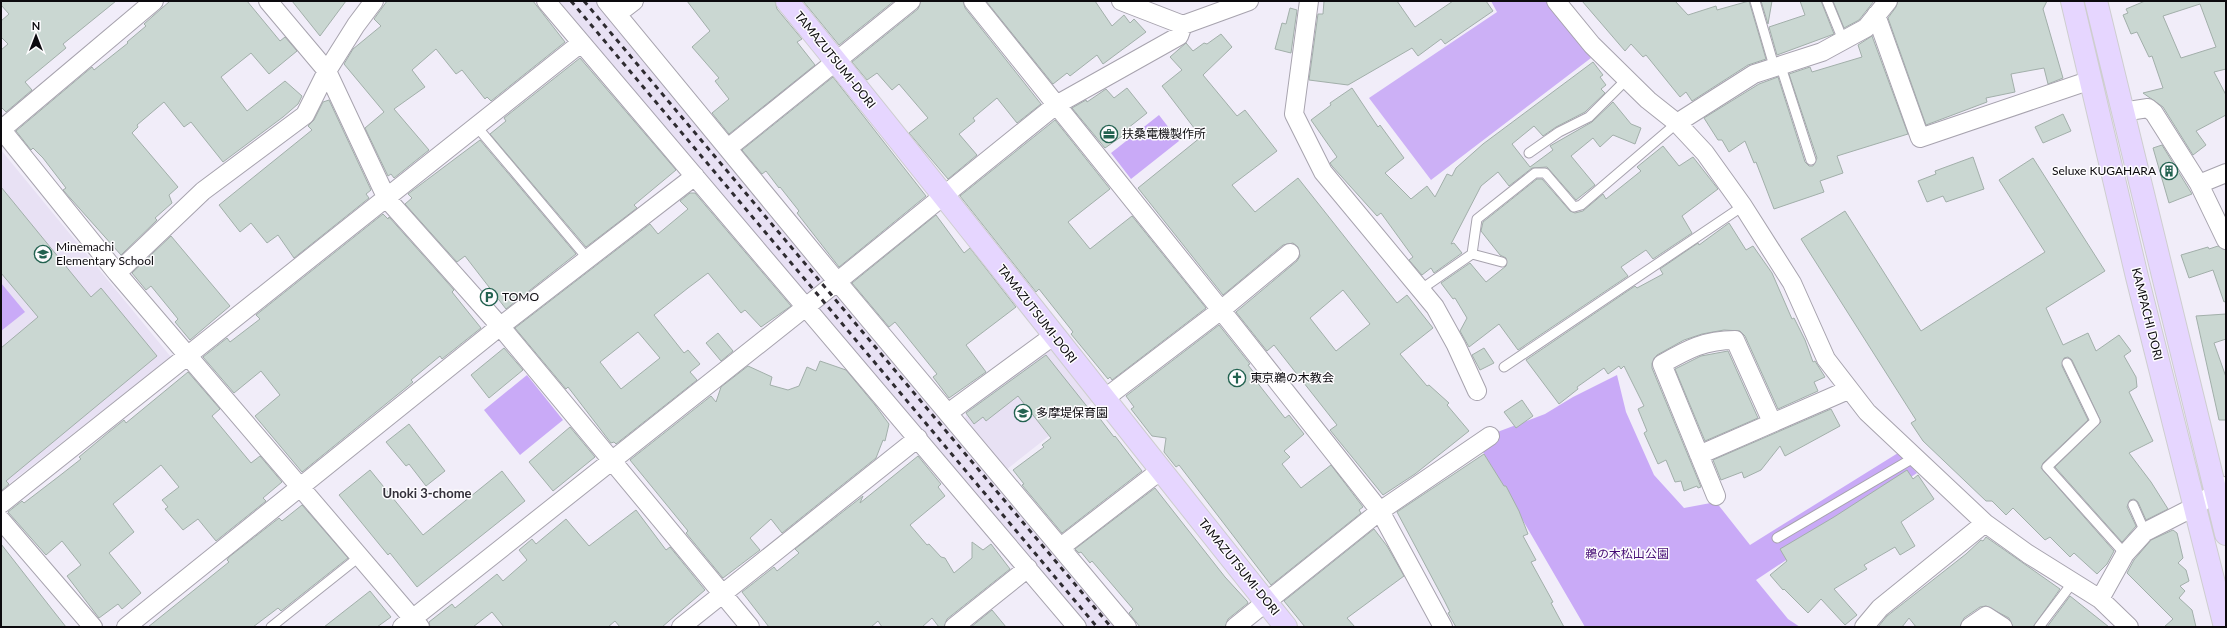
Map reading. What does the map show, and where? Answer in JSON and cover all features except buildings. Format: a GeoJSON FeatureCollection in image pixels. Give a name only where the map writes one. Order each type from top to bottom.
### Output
{"type":"FeatureCollection","features":[{"type":"Feature","properties":{"kind":"main road","name":"TAMAZUTSUMI-DORI"},"geometry":{"type":"LineString","coordinates":[[787,1],[944,195],[1053,336],[1286,627]]}},
{"type":"Feature","properties":{"kind":"main road","name":"KAMPACHI DORI"},"geometry":{"type":"LineString","coordinates":[[2072,1],[2194,506],[2225,627]]}},
{"type":"Feature","properties":{"kind":"main road","name":"KAMPACHI DORI"},"geometry":{"type":"LineString","coordinates":[[2096,1],[2122,112],[2221,489],[2226,534]]}},
{"type":"Feature","properties":{"kind":"street"},"geometry":{"type":"LineString","coordinates":[[154,1],[1,129],[117,273],[301,487],[412,624],[612,460],[807,306],[836,281],[1056,105],[1179,36],[1183,25]]}},
{"type":"Feature","properties":{"kind":"street"},"geometry":{"type":"LineString","coordinates":[[268,1],[327,71],[386,199],[500,326],[750,627]]}},
{"type":"Feature","properties":{"kind":"street"},"geometry":{"type":"LineString","coordinates":[[117,273],[203,191],[305,115],[327,71],[356,25],[374,1]]}},
{"type":"Feature","properties":{"kind":"street"},"geometry":{"type":"LineString","coordinates":[[546,1],[807,306],[1077,627]]}},
{"type":"Feature","properties":{"kind":"street"},"geometry":{"type":"LineString","coordinates":[[634,1],[611,8],[728,148],[836,281],[1128,627]]}},
{"type":"Feature","properties":{"kind":"street"},"geometry":{"type":"LineString","coordinates":[[728,148],[911,1]]}},
{"type":"Feature","properties":{"kind":"street"},"geometry":{"type":"LineString","coordinates":[[973,1],[1221,310],[1380,512],[1443,627]]}},
{"type":"Feature","properties":{"kind":"street"},"geometry":{"type":"LineString","coordinates":[[1121,1],[1183,25],[1249,1]]}},
{"type":"Feature","properties":{"kind":"street"},"geometry":{"type":"LineString","coordinates":[[1310,1],[1294,114],[1323,172],[1435,307],[1456,345],[1477,391]]}},
{"type":"Feature","properties":{"kind":"street"},"geometry":{"type":"LineString","coordinates":[[1556,1],[1592,45],[1648,100],[1677,123],[1704,153],[1743,206],[1792,283],[1826,359],[1848,390],[1867,412],[1985,523],[2100,599],[2129,627]]}},
{"type":"Feature","properties":{"kind":"street"},"geometry":{"type":"LineString","coordinates":[[1677,123],[1754,74],[1777,65],[1822,52],[1866,28],[1888,1]]}},
{"type":"Feature","properties":{"kind":"street"},"geometry":{"type":"LineString","coordinates":[[1876,16],[1920,138],[2091,80]]}},
{"type":"Feature","properties":{"kind":"street"},"geometry":{"type":"LineString","coordinates":[[1,504],[581,43]]}},
{"type":"Feature","properties":{"kind":"street"},"geometry":{"type":"LineString","coordinates":[[2122,112],[2148,108],[2154,113],[2199,184],[2226,240]]}},
{"type":"Feature","properties":{"kind":"street"},"geometry":{"type":"LineString","coordinates":[[2199,184],[2226,173]]}},
{"type":"Feature","properties":{"kind":"street"},"geometry":{"type":"LineString","coordinates":[[126,627],[500,326],[695,176]]}},
{"type":"Feature","properties":{"kind":"street"},"geometry":{"type":"LineString","coordinates":[[1104,399],[1221,310],[1290,253]]}},
{"type":"Feature","properties":{"kind":"street"},"geometry":{"type":"LineString","coordinates":[[948,413],[1053,336]]}},
{"type":"Feature","properties":{"kind":"street"},"geometry":{"type":"LineString","coordinates":[[1716,496],[1662,364],[1697,344],[1719,340],[1736,340],[1772,422]]}},
{"type":"Feature","properties":{"kind":"street"},"geometry":{"type":"LineString","coordinates":[[1699,455],[1848,390]]}},
{"type":"Feature","properties":{"kind":"street"},"geometry":{"type":"LineString","coordinates":[[1235,627],[1380,512],[1490,436]]}},
{"type":"Feature","properties":{"kind":"street"},"geometry":{"type":"LineString","coordinates":[[681,627],[918,438]]}},
{"type":"Feature","properties":{"kind":"street"},"geometry":{"type":"LineString","coordinates":[[1061,547],[1161,470]]}},
{"type":"Feature","properties":{"kind":"street"},"geometry":{"type":"LineString","coordinates":[[2100,599],[2125,554],[2145,532],[2194,506],[2221,489]]}},
{"type":"Feature","properties":{"kind":"street"},"geometry":{"type":"LineString","coordinates":[[1,520],[93,627]]}},
{"type":"Feature","properties":{"kind":"street"},"geometry":{"type":"LineString","coordinates":[[1864,627],[1880,608],[1985,523]]}},
{"type":"Feature","properties":{"kind":"street"},"geometry":{"type":"LineString","coordinates":[[954,627],[1028,568]]}},
{"type":"Feature","properties":{"kind":"street"},"geometry":{"type":"LineString","coordinates":[[1970,627],[1986,616],[2003,627]]}},
{"type":"Feature","properties":{"kind":"lane"},"geometry":{"type":"LineString","coordinates":[[1755,1],[1811,160]]}},
{"type":"Feature","properties":{"kind":"lane"},"geometry":{"type":"LineString","coordinates":[[1827,1],[1844,40]]}},
{"type":"Feature","properties":{"kind":"lane"},"geometry":{"type":"LineString","coordinates":[[1529,154],[1559,132],[1589,117],[1627,79]]}},
{"type":"Feature","properties":{"kind":"lane"},"geometry":{"type":"LineString","coordinates":[[1420,290],[1472,254],[1476,219],[1535,173],[1545,173],[1574,207],[1581,205],[1677,123]]}},
{"type":"Feature","properties":{"kind":"lane"},"geometry":{"type":"LineString","coordinates":[[477,127],[588,259]]}},
{"type":"Feature","properties":{"kind":"lane"},"geometry":{"type":"LineString","coordinates":[[1504,367],[1743,206]]}},
{"type":"Feature","properties":{"kind":"lane"},"geometry":{"type":"LineString","coordinates":[[1472,254],[1502,262]]}},
{"type":"Feature","properties":{"kind":"lane"},"geometry":{"type":"LineString","coordinates":[[2067,363],[2095,421],[2047,467],[2125,554]]}},
{"type":"Feature","properties":{"kind":"lane"},"geometry":{"type":"LineString","coordinates":[[1776,538],[1915,457]]}},
{"type":"Feature","properties":{"kind":"lane"},"geometry":{"type":"LineString","coordinates":[[2133,505],[2145,532]]}},
{"type":"Feature","properties":{"kind":"lane"},"geometry":{"type":"LineString","coordinates":[[271,627],[359,557]]}},
{"type":"Feature","properties":{"kind":"lane"},"geometry":{"type":"LineString","coordinates":[[2039,627],[2074,582]]}},
{"type":"Feature","properties":{"kind":"shaded area"},"geometry":{"type":"Polygon","coordinates":[[[553,1],[599,1],[1121,627],[1083,627],[553,1]]]}},
{"type":"Feature","properties":{"kind":"shaded area"},"geometry":{"type":"Polygon","coordinates":[[[1491,1],[1547,1],[1591,58],[1431,180],[1369,98],[1497,12],[1491,1]]]}},
{"type":"Feature","properties":{"kind":"shaded area","name":"Minemachi Elementary School"},"geometry":{"type":"Polygon","coordinates":[[[1,150],[171,357],[1,490],[1,150]]]}},
{"type":"Feature","properties":{"kind":"shaded area","name":"多摩堤保育園"},"geometry":{"type":"Polygon","coordinates":[[[1051,347],[1092,402],[1006,470],[964,421],[970,405],[1051,347]]]}},
{"type":"Feature","properties":{"kind":"green space"},"geometry":{"type":"Polygon","coordinates":[[[1159,115],[1179,141],[1131,179],[1111,153],[1159,115]]]}},
{"type":"Feature","properties":{"kind":"green space"},"geometry":{"type":"Polygon","coordinates":[[[1,283],[25,312],[1,331],[1,283]]]}},
{"type":"Feature","properties":{"kind":"green space"},"geometry":{"type":"Polygon","coordinates":[[[527,375],[563,420],[520,455],[484,410],[527,375]]]}},
{"type":"Feature","properties":{"kind":"green space","name":"鵜の木松山公園"},"geometry":{"type":"Polygon","coordinates":[[[1617,375],[1626,412],[1654,475],[1684,508],[1716,502],[1750,545],[1898,453],[1917,473],[1756,580],[1788,619],[1800,627],[1585,627],[1476,440],[1545,414],[1573,397],[1617,375]]]}},
{"type":"Feature","properties":{"kind":"railway"},"geometry":{"type":"LineString","coordinates":[[571,1],[1097,627]]}},
{"type":"Feature","properties":{"kind":"railway"},"geometry":{"type":"LineString","coordinates":[[584,1],[1111,627]]}},
{"type":"Feature","properties":{"kind":"place","name":"扶桑電機製作所"},"geometry":{"type":"Point","coordinates":[1109,134]}},
{"type":"Feature","properties":{"kind":"place","name":"Seluxe KUGAHARA"},"geometry":{"type":"Point","coordinates":[2169,171]}},
{"type":"Feature","properties":{"kind":"place","name":"Minemachi Elementary School"},"geometry":{"type":"Point","coordinates":[43,254]}},
{"type":"Feature","properties":{"kind":"place","name":"TOMO"},"geometry":{"type":"Point","coordinates":[489,297]}},
{"type":"Feature","properties":{"kind":"place","name":"東京鵜の木教会"},"geometry":{"type":"Point","coordinates":[1237,378]}},
{"type":"Feature","properties":{"kind":"place","name":"多摩堤保育園"},"geometry":{"type":"Point","coordinates":[1023,413]}},
{"type":"Feature","properties":{"kind":"district","name":"Unoki 3-chome"},"geometry":{"type":"Point","coordinates":[427,493]}}]}
